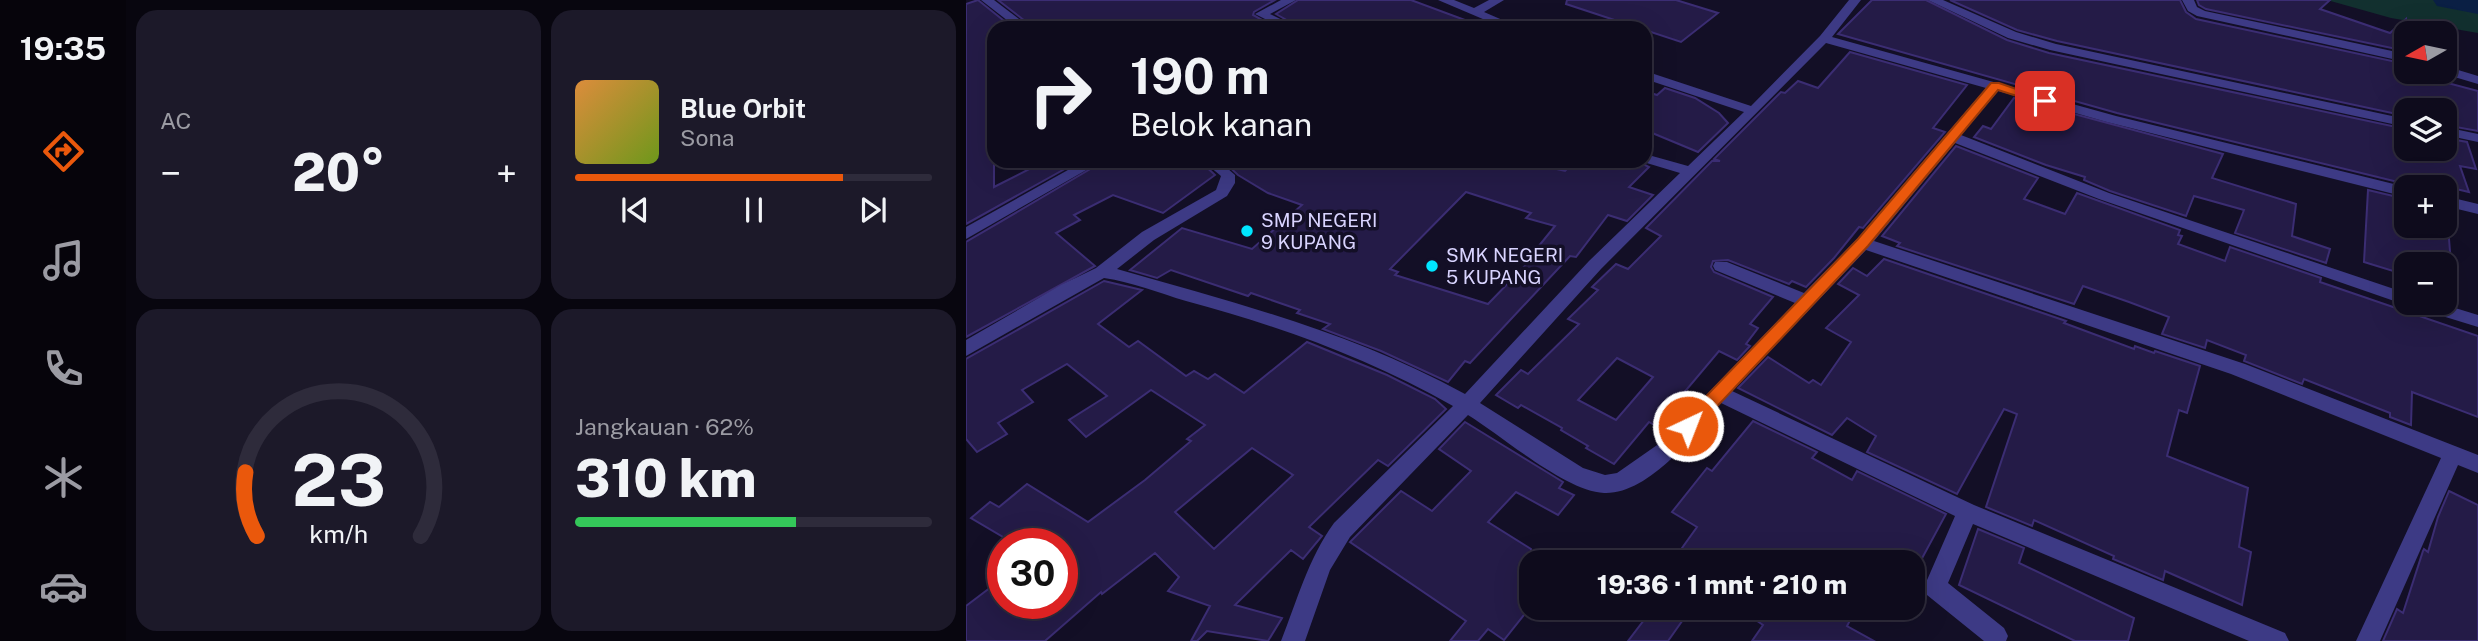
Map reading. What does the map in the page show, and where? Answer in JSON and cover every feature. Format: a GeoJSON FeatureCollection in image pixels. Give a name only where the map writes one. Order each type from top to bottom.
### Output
{"type":"FeatureCollection","features":[{"type":"Feature","properties":{"kind":"street"},"geometry":{"type":"LineString","coordinates":[[988,0],[1016,21]]}},
{"type":"Feature","properties":{"kind":"street"},"geometry":{"type":"LineString","coordinates":[[1277,21],[1261,14],[1290,0]]}},
{"type":"Feature","properties":{"kind":"street"},"geometry":{"type":"LineString","coordinates":[[1444,0],[1498,21]]}},
{"type":"Feature","properties":{"kind":"street"},"geometry":{"type":"LineString","coordinates":[[1475,12],[1498,0]]}},
{"type":"Feature","properties":{"kind":"street"},"geometry":{"type":"LineString","coordinates":[[1293,641],[1317,573],[1332,542],[1467,404],[1595,265],[1824,39],[1855,0]]}},
{"type":"Feature","properties":{"kind":"street"},"geometry":{"type":"LineString","coordinates":[[1934,0],[2012,34],[2054,47],[2394,120]]}},
{"type":"Feature","properties":{"kind":"street"},"geometry":{"type":"LineString","coordinates":[[2188,0],[2192,9],[2201,14],[2394,55]]}},
{"type":"Feature","properties":{"kind":"street"},"geometry":{"type":"LineString","coordinates":[[1824,39],[2112,119],[2394,189]]}},
{"type":"Feature","properties":{"kind":"street"},"geometry":{"type":"LineString","coordinates":[[2457,74],[2478,80]]}},
{"type":"Feature","properties":{"kind":"street"},"geometry":{"type":"LineString","coordinates":[[1652,77],[1753,111]]}},
{"type":"Feature","properties":{"kind":"street"},"geometry":{"type":"LineString","coordinates":[[1102,272],[1247,311],[1384,361],[1467,404],[1581,478],[1602,485],[1615,484],[1637,475],[1667,447],[1863,243],[1995,86]]}},
{"type":"Feature","properties":{"kind":"street"},"geometry":{"type":"LineString","coordinates":[[2457,134],[2478,138]]}},
{"type":"Feature","properties":{"kind":"street"},"geometry":{"type":"LineString","coordinates":[[1953,137],[2104,196],[2394,295]]}},
{"type":"Feature","properties":{"kind":"street"},"geometry":{"type":"LineString","coordinates":[[1652,161],[1692,172]]}},
{"type":"Feature","properties":{"kind":"street"},"geometry":{"type":"LineString","coordinates":[[966,234],[1083,168]]}},
{"type":"Feature","properties":{"kind":"street"},"geometry":{"type":"LineString","coordinates":[[966,349],[1033,308],[1102,272],[1148,236],[1222,193],[1228,184],[1228,175],[1219,168]]}},
{"type":"Feature","properties":{"kind":"street"},"geometry":{"type":"LineString","coordinates":[[2457,204],[2478,209]]}},
{"type":"Feature","properties":{"kind":"street"},"geometry":{"type":"LineString","coordinates":[[1863,243],[2238,369],[2478,464]]}},
{"type":"Feature","properties":{"kind":"street"},"geometry":{"type":"LineString","coordinates":[[1721,266],[1806,302]]}},
{"type":"Feature","properties":{"kind":"street"},"geometry":{"type":"LineString","coordinates":[[2457,315],[2478,321]]}},
{"type":"Feature","properties":{"kind":"street"},"geometry":{"type":"LineString","coordinates":[[1718,393],[1967,512],[2277,641]]}},
{"type":"Feature","properties":{"kind":"street"},"geometry":{"type":"LineString","coordinates":[[2368,641],[2452,455]]}},
{"type":"Feature","properties":{"kind":"street"},"geometry":{"type":"LineString","coordinates":[[1967,512],[1936,587],[1997,636]]}},
{"type":"Feature","properties":{"kind":"green space"},"geometry":{"type":"Polygon","coordinates":[[[2327,0],[2478,0],[2478,33],[2457,29],[2457,21],[2408,21],[2327,0]]]}},
{"type":"Feature","properties":{"kind":"building"},"geometry":{"type":"Polygon","coordinates":[[[978,0],[1004,21],[987,21],[987,168],[994,168],[994,187],[1031,168],[1066,168],[966,224],[966,4],[978,0]]]}},
{"type":"Feature","properties":{"kind":"building"},"geometry":{"type":"Polygon","coordinates":[[[998,0],[1275,0],[1254,12],[1253,15],[1264,21],[1025,21],[998,0]]]}},
{"type":"Feature","properties":{"kind":"building"},"geometry":{"type":"Polygon","coordinates":[[[1298,0],[1411,0],[1468,21],[1288,21],[1276,14],[1298,0]]]}},
{"type":"Feature","properties":{"kind":"building"},"geometry":{"type":"Polygon","coordinates":[[[1567,0],[1676,0],[1718,13],[1681,42],[1652,32],[1652,21],[1617,21],[1566,4],[1567,0]]]}},
{"type":"Feature","properties":{"kind":"building"},"geometry":{"type":"Polygon","coordinates":[[[1872,0],[1926,0],[2007,40],[2049,53],[2394,126],[2394,161],[2457,161],[2457,140],[2467,142],[2476,169],[2460,166],[2469,192],[2457,189],[2457,175],[2394,175],[2394,181],[2117,113],[1838,34],[1872,0]]]}},
{"type":"Feature","properties":{"kind":"building"},"geometry":{"type":"Polygon","coordinates":[[[1950,0],[2180,0],[2186,12],[2196,19],[2394,61],[2394,84],[2451,84],[2478,91],[2478,131],[2457,127],[2457,98],[2394,98],[2394,113],[2017,30],[1950,0]]]}},
{"type":"Feature","properties":{"kind":"building"},"geometry":{"type":"Polygon","coordinates":[[[2197,0],[2330,0],[2320,9],[2390,33],[2394,30],[2394,48],[2206,9],[2199,5],[2197,0]]]}},
{"type":"Feature","properties":{"kind":"building"},"geometry":{"type":"Polygon","coordinates":[[[1850,52],[1967,85],[1933,128],[1945,132],[1863,228],[1859,227],[1806,287],[1792,281],[1789,284],[1728,260],[1713,261],[1711,267],[1714,272],[1773,297],[1750,324],[1758,328],[1746,344],[1750,346],[1737,360],[1719,351],[1656,426],[1649,422],[1614,464],[1586,448],[1588,446],[1561,430],[1562,428],[1521,405],[1518,408],[1496,395],[1521,370],[1528,374],[1579,324],[1568,319],[1598,290],[1592,287],[1616,264],[1628,269],[1661,236],[1646,228],[1712,161],[1720,161],[1714,159],[1781,92],[1785,93],[1798,81],[1818,88],[1850,52]],[[1617,358],[1578,400],[1616,420],[1653,377],[1617,358]]]}},
{"type":"Feature","properties":{"kind":"building"},"geometry":{"type":"Polygon","coordinates":[[[1665,88],[1695,98],[1719,113],[1728,123],[1698,152],[1652,133],[1652,93],[1657,95],[1665,88]]]}},
{"type":"Feature","properties":{"kind":"building"},"geometry":{"type":"Polygon","coordinates":[[[2014,98],[2223,154],[2212,178],[2296,204],[2292,236],[2330,249],[2326,263],[2235,233],[2244,210],[2194,196],[2186,216],[2110,191],[2084,180],[2085,177],[1974,137],[1983,126],[1991,129],[2014,98]]]}},
{"type":"Feature","properties":{"kind":"building"},"geometry":{"type":"Polygon","coordinates":[[[1956,146],[2038,178],[2024,199],[2065,214],[2077,193],[2180,230],[2178,235],[2182,236],[2178,244],[2225,261],[2230,247],[2321,278],[2320,282],[2394,307],[2394,315],[2417,315],[2478,336],[2478,417],[2412,392],[2411,425],[2390,417],[2390,413],[2304,379],[2302,384],[2244,361],[2246,355],[2207,340],[2205,348],[2162,334],[2169,317],[2129,302],[2083,286],[2074,304],[1897,246],[1900,243],[1882,236],[1956,146]]]}},
{"type":"Feature","properties":{"kind":"building"},"geometry":{"type":"Polygon","coordinates":[[[1092,168],[1208,168],[1215,175],[1163,213],[1113,195],[1074,215],[1080,220],[1056,233],[1095,266],[966,337],[966,242],[1092,168]]]}},
{"type":"Feature","properties":{"kind":"building","name":"SMK NEGERI 5 KUPANG"},"geometry":{"type":"Polygon","coordinates":[[[1230,168],[1552,168],[1565,171],[1568,168],[1648,168],[1629,187],[1653,195],[1627,221],[1608,215],[1576,257],[1570,256],[1470,363],[1465,361],[1448,382],[1381,351],[1323,329],[1330,324],[1297,313],[1300,310],[1171,270],[1157,278],[1130,270],[1182,228],[1252,249],[1302,205],[1268,193],[1230,168]],[[1466,192],[1390,269],[1398,272],[1395,275],[1488,304],[1542,248],[1538,247],[1555,226],[1526,218],[1531,213],[1466,192]]]}},
{"type":"Feature","properties":{"kind":"building"},"geometry":{"type":"Polygon","coordinates":[[[2368,190],[2394,196],[2394,238],[2449,238],[2450,252],[2394,252],[2394,271],[2364,262],[2368,190]]]}},
{"type":"Feature","properties":{"kind":"building"},"geometry":{"type":"Polygon","coordinates":[[[1884,259],[2066,321],[2064,323],[2134,349],[2135,346],[2154,353],[2155,351],[2200,366],[2187,413],[2179,410],[2167,456],[2248,488],[2239,547],[2251,552],[2242,605],[2165,571],[2163,580],[2034,520],[2032,526],[1986,507],[2017,414],[2004,409],[1957,494],[1867,452],[1876,436],[1847,418],[1832,435],[1738,388],[1768,357],[1809,383],[1813,380],[1821,385],[1851,342],[1826,328],[1859,295],[1838,284],[1853,268],[1867,276],[1884,259]]]}},
{"type":"Feature","properties":{"kind":"building"},"geometry":{"type":"Polygon","coordinates":[[[1104,281],[1142,290],[1098,324],[1129,347],[1138,341],[1186,376],[1194,371],[1208,379],[1215,374],[1244,393],[1307,342],[1387,375],[1435,399],[1446,409],[1388,466],[1378,460],[1309,527],[1322,536],[1303,559],[1291,550],[1235,605],[1282,618],[1268,641],[1207,631],[1197,641],[1191,641],[1210,606],[1168,591],[1179,577],[1155,553],[1078,612],[1078,528],[988,528],[971,518],[990,502],[999,507],[1027,484],[1088,522],[1145,480],[1191,441],[1187,439],[1205,425],[1151,390],[1086,437],[1069,420],[1107,396],[1067,364],[1022,390],[1033,402],[998,423],[1007,434],[977,452],[966,439],[966,359],[1104,281]],[[1252,448],[1175,512],[1214,549],[1293,475],[1252,448]]]}},
{"type":"Feature","properties":{"kind":"building"},"geometry":{"type":"Polygon","coordinates":[[[1753,421],[1817,452],[1812,458],[1852,480],[1857,471],[1946,514],[1925,553],[1925,550],[1681,550],[1697,527],[1672,512],[1707,468],[1712,471],[1753,421]]]}},
{"type":"Feature","properties":{"kind":"building"},"geometry":{"type":"Polygon","coordinates":[[[1465,422],[1563,482],[1559,488],[1574,495],[1558,515],[1516,492],[1488,522],[1531,549],[1519,550],[1520,620],[1504,640],[1488,629],[1478,641],[1450,641],[1466,621],[1350,542],[1401,491],[1432,511],[1471,471],[1439,449],[1465,422]]]}},
{"type":"Feature","properties":{"kind":"building"},"geometry":{"type":"Polygon","coordinates":[[[2449,491],[2478,505],[2478,641],[2383,641],[2397,609],[2403,613],[2423,551],[2424,549],[2428,552],[2449,491]]]}},
{"type":"Feature","properties":{"kind":"building"},"geometry":{"type":"Polygon","coordinates":[[[1978,529],[2024,548],[2019,563],[2134,618],[2128,641],[2075,641],[1959,585],[1978,529]]]}},
{"type":"Feature","properties":{"kind":"building"},"geometry":{"type":"Polygon","coordinates":[[[987,590],[987,619],[1070,619],[1045,641],[966,641],[966,606],[987,590]]]}},
{"type":"Feature","properties":{"kind":"building"},"geometry":{"type":"Polygon","coordinates":[[[1644,620],[1683,620],[1668,641],[1628,641],[1644,620]]]}},
{"type":"Feature","properties":{"kind":"building"},"geometry":{"type":"Polygon","coordinates":[[[1756,620],[1850,620],[1847,626],[1874,641],[1752,641],[1763,625],[1756,620]]]}},
{"type":"Feature","properties":{"kind":"waterway"},"geometry":{"type":"LineString","coordinates":[[2447,0],[2478,5]]}},
{"type":"Feature","properties":{"kind":"place","name":"SMP NEGERI 9 KUPANG"},"geometry":{"type":"Point","coordinates":[1247,231]}},
{"type":"Feature","properties":{"kind":"place","name":"SMK NEGERI 5 KUPANG"},"geometry":{"type":"Point","coordinates":[1432,266]}},
{"type":"Feature","properties":{"kind":"route"},"geometry":{"type":"LineString","coordinates":[[1688,426],[1863,243],[1995,86],[2045,101]]}}]}
